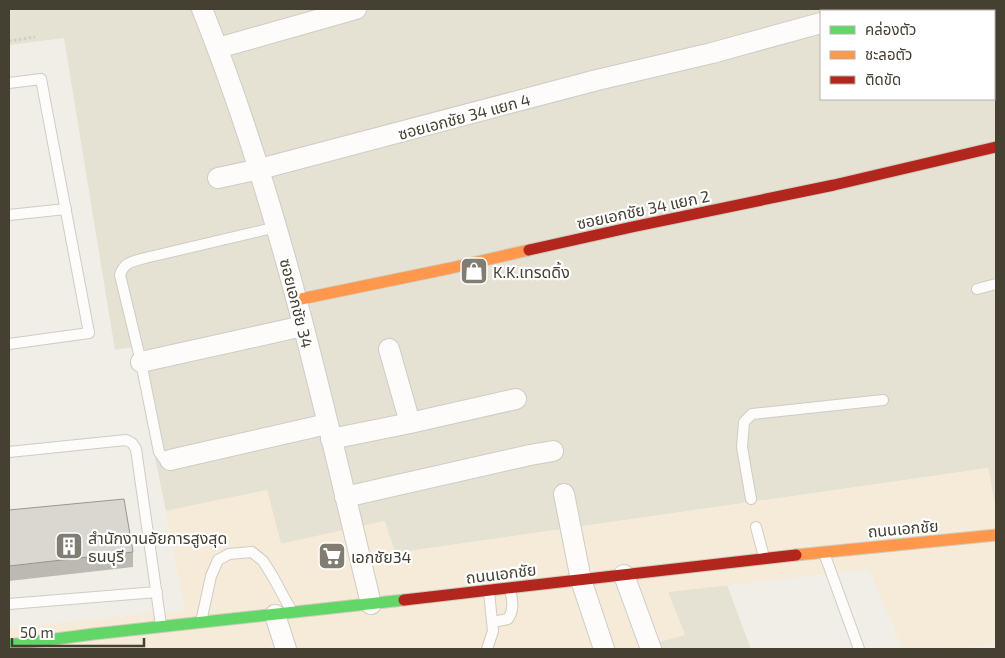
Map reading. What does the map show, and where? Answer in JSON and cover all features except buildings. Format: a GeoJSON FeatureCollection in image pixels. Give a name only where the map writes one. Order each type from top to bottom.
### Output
{"type":"FeatureCollection","features":[{"type":"Feature","properties":{"kind":"main road","name":"ซอยเอกชัย 34 แยก 2"},"geometry":{"type":"LineString","coordinates":[[296,300],[834,185],[996,147]]}},
{"type":"Feature","properties":{"kind":"main road","name":"ถนนเอกชัย"},"geometry":{"type":"LineString","coordinates":[[9,645],[96,642],[162,627],[201,622],[489,591],[764,558],[996,536]]}},
{"type":"Feature","properties":{"kind":"street","name":"ซอยเอกชัย 34"},"geometry":{"type":"LineString","coordinates":[[202,9],[218,48],[260,170],[277,227],[371,604]]}},
{"type":"Feature","properties":{"kind":"street"},"geometry":{"type":"LineString","coordinates":[[218,48],[356,9]]}},
{"type":"Feature","properties":{"kind":"street","name":"ซอยเอกชัย 34 แยก 4"},"geometry":{"type":"LineString","coordinates":[[218,178],[260,170],[597,80],[712,53],[820,23]]}},
{"type":"Feature","properties":{"kind":"street"},"geometry":{"type":"LineString","coordinates":[[140,362],[303,326]]}},
{"type":"Feature","properties":{"kind":"street"},"geometry":{"type":"LineString","coordinates":[[389,349],[410,423]]}},
{"type":"Feature","properties":{"kind":"street"},"geometry":{"type":"LineString","coordinates":[[170,460],[329,431],[410,423],[516,399]]}},
{"type":"Feature","properties":{"kind":"street"},"geometry":{"type":"LineString","coordinates":[[345,497],[553,451]]}},
{"type":"Feature","properties":{"kind":"street"},"geometry":{"type":"LineString","coordinates":[[564,494],[582,580],[604,649]]}},
{"type":"Feature","properties":{"kind":"street"},"geometry":{"type":"LineString","coordinates":[[624,575],[651,649]]}},
{"type":"Feature","properties":{"kind":"street"},"geometry":{"type":"LineString","coordinates":[[283,614],[286,649]]}},
{"type":"Feature","properties":{"kind":"lane"},"geometry":{"type":"LineString","coordinates":[[9,83],[42,79],[89,334],[9,344]]}},
{"type":"Feature","properties":{"kind":"lane"},"geometry":{"type":"LineString","coordinates":[[9,215],[66,209]]}},
{"type":"Feature","properties":{"kind":"lane"},"geometry":{"type":"LineString","coordinates":[[170,460],[164,458],[159,452],[120,275],[123,267],[131,262],[145,258],[277,227]]}},
{"type":"Feature","properties":{"kind":"lane"},"geometry":{"type":"LineString","coordinates":[[977,289],[996,284]]}},
{"type":"Feature","properties":{"kind":"lane"},"geometry":{"type":"LineString","coordinates":[[751,499],[742,447],[744,422],[752,414],[883,400]]}},
{"type":"Feature","properties":{"kind":"lane"},"geometry":{"type":"LineString","coordinates":[[9,452],[126,440],[132,443],[136,450],[162,627]]}},
{"type":"Feature","properties":{"kind":"lane"},"geometry":{"type":"LineString","coordinates":[[756,527],[764,558]]}},
{"type":"Feature","properties":{"kind":"lane"},"geometry":{"type":"LineString","coordinates":[[201,622],[211,576],[218,560],[229,554],[252,552],[263,561],[273,577],[283,614]]}},
{"type":"Feature","properties":{"kind":"lane"},"geometry":{"type":"LineString","coordinates":[[823,552],[859,649]]}},
{"type":"Feature","properties":{"kind":"lane"},"geometry":{"type":"LineString","coordinates":[[493,622],[508,619],[511,614],[513,608],[510,588]]}},
{"type":"Feature","properties":{"kind":"lane"},"geometry":{"type":"LineString","coordinates":[[487,649],[493,631],[489,591]]}},
{"type":"Feature","properties":{"kind":"lane"},"geometry":{"type":"LineString","coordinates":[[9,604],[157,592]]}},
{"type":"Feature","properties":{"kind":"path"},"geometry":{"type":"LineString","coordinates":[[9,41],[35,38]]}},
{"type":"Feature","properties":{"kind":"shaded area"},"geometry":{"type":"Polygon","coordinates":[[[9,9],[996,9],[996,510],[988,468],[395,553],[384,521],[281,544],[267,490],[166,511],[132,347],[115,350],[64,38],[9,45],[9,9]]]}},
{"type":"Feature","properties":{"kind":"shaded area"},"geometry":{"type":"Polygon","coordinates":[[[988,468],[996,510],[996,645],[903,649],[869,569],[668,592],[685,635],[633,649],[9,649],[9,628],[185,610],[166,511],[267,490],[281,544],[385,521],[395,553],[988,468]]]}},
{"type":"Feature","properties":{"kind":"shaded area"},"geometry":{"type":"Polygon","coordinates":[[[727,585],[751,649],[633,649],[685,635],[668,592],[727,585]]]}},
{"type":"Feature","properties":{"kind":"traffic: fast"},"geometry":{"type":"LineString","coordinates":[[9,645],[404,600]]}},
{"type":"Feature","properties":{"kind":"traffic: slow"},"geometry":{"type":"LineString","coordinates":[[296,300],[529,250]]}},
{"type":"Feature","properties":{"kind":"traffic: slow"},"geometry":{"type":"LineString","coordinates":[[796,555],[996,535]]}},
{"type":"Feature","properties":{"kind":"traffic: jam"},"geometry":{"type":"LineString","coordinates":[[529,250],[834,185],[996,147]]}},
{"type":"Feature","properties":{"kind":"traffic: jam"},"geometry":{"type":"LineString","coordinates":[[404,600],[796,555]]}},
{"type":"Feature","properties":{"kind":"place","name":"K.K.เทรดดิ้ง"},"geometry":{"type":"Point","coordinates":[474,271]}},
{"type":"Feature","properties":{"kind":"place","name":"สำนักงานอัยการสูงสุด ธนบุรี"},"geometry":{"type":"Point","coordinates":[69,546]}},
{"type":"Feature","properties":{"kind":"place","name":"เอกชัย34"},"geometry":{"type":"Point","coordinates":[332,556]}}]}
